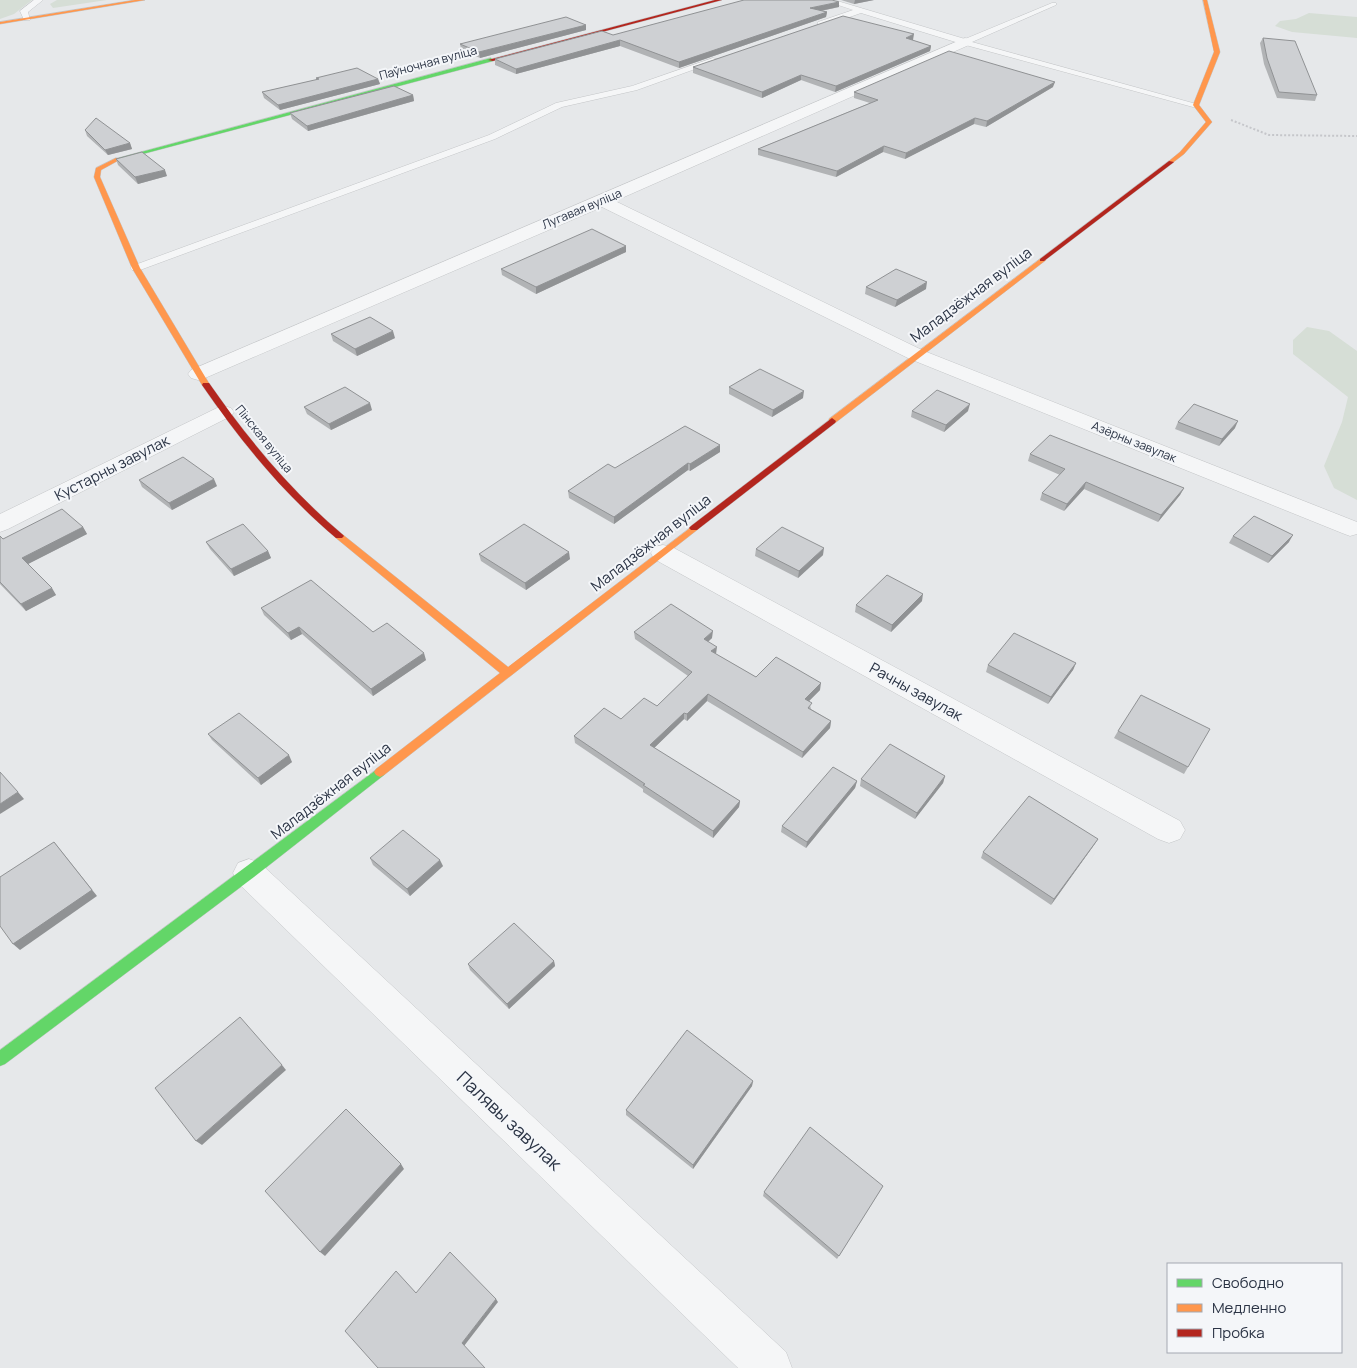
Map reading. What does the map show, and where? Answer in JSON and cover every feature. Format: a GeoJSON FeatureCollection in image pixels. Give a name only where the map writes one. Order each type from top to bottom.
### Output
{"type":"FeatureCollection","features":[{"type":"Feature","properties":{"kind":"street"},"geometry":{"type":"LineString","coordinates":[[0,23],[142,0]]}},
{"type":"Feature","properties":{"kind":"street","name":"Паўночная вуліца"},"geometry":{"type":"LineString","coordinates":[[114,160],[720,0]]}},
{"type":"Feature","properties":{"kind":"street"},"geometry":{"type":"LineString","coordinates":[[1196,105],[1218,52],[1205,0]]}},
{"type":"Feature","properties":{"kind":"street","name":"Лугавая вуліца"},"geometry":{"type":"LineString","coordinates":[[198,374],[965,42]]}},
{"type":"Feature","properties":{"kind":"street","name":"Маладзёжная вуліца"},"geometry":{"type":"LineString","coordinates":[[0,1059],[249,873],[1182,153],[1209,122],[1196,105]]}},
{"type":"Feature","properties":{"kind":"street","name":"Пінская вуліца"},"geometry":{"type":"LineString","coordinates":[[114,160],[98,169],[97,177],[136,268],[198,374],[224,412],[279,480],[328,527],[508,673]]}},
{"type":"Feature","properties":{"kind":"street","name":"Азёрны завулак"},"geometry":{"type":"LineString","coordinates":[[602,200],[918,355],[1350,528]]}},
{"type":"Feature","properties":{"kind":"street","name":"Кустарны завулак"},"geometry":{"type":"LineString","coordinates":[[0,524],[224,412]]}},
{"type":"Feature","properties":{"kind":"street","name":"Рачны завулак"},"geometry":{"type":"LineString","coordinates":[[664,553],[1169,830]]}},
{"type":"Feature","properties":{"kind":"street","name":"Палявы завулак"},"geometry":{"type":"LineString","coordinates":[[249,873],[770,1368]]}},
{"type":"Feature","properties":{"kind":"lane"},"geometry":{"type":"LineString","coordinates":[[27,18],[24,11],[39,0]]}},
{"type":"Feature","properties":{"kind":"lane"},"geometry":{"type":"LineString","coordinates":[[827,0],[965,42],[1196,105]]}},
{"type":"Feature","properties":{"kind":"lane"},"geometry":{"type":"LineString","coordinates":[[965,42],[1054,4]]}},
{"type":"Feature","properties":{"kind":"lane"},"geometry":{"type":"LineString","coordinates":[[814,26],[861,10]]}},
{"type":"Feature","properties":{"kind":"lane"},"geometry":{"type":"LineString","coordinates":[[136,268],[492,137],[559,105],[634,88],[729,56]]}},
{"type":"Feature","properties":{"kind":"path"},"geometry":{"type":"LineString","coordinates":[[1196,105],[1269,134],[1357,136]]}},
{"type":"Feature","properties":{"kind":"shaded area"},"geometry":{"type":"Polygon","coordinates":[[[0,0],[32,0],[14,14],[0,19],[0,0]]]}},
{"type":"Feature","properties":{"kind":"shaded area"},"geometry":{"type":"Polygon","coordinates":[[[57,0],[107,0],[53,8],[50,4],[57,0]]]}},
{"type":"Feature","properties":{"kind":"shaded area"},"geometry":{"type":"Polygon","coordinates":[[[1309,13],[1357,17],[1357,38],[1292,32],[1275,26],[1280,21],[1296,19],[1309,13]]]}},
{"type":"Feature","properties":{"kind":"shaded area"},"geometry":{"type":"Polygon","coordinates":[[[1307,327],[1329,331],[1357,351],[1357,500],[1334,488],[1324,466],[1342,422],[1348,397],[1293,354],[1293,340],[1307,327]]]}},
{"type":"Feature","properties":{"kind":"building"},"geometry":{"type":"Polygon","coordinates":[[[744,0],[832,0],[839,2],[810,8],[827,12],[679,62],[620,40],[516,69],[495,59],[602,31],[613,35],[744,0]]]}},
{"type":"Feature","properties":{"kind":"building"},"geometry":{"type":"Polygon","coordinates":[[[843,16],[914,34],[906,38],[931,46],[836,86],[801,75],[762,92],[693,67],[843,16]]]}},
{"type":"Feature","properties":{"kind":"building"},"geometry":{"type":"Polygon","coordinates":[[[566,17],[586,25],[479,52],[460,44],[566,17]]]}},
{"type":"Feature","properties":{"kind":"building"},"geometry":{"type":"Polygon","coordinates":[[[1263,38],[1295,41],[1317,95],[1279,92],[1267,58],[1263,38]]]}},
{"type":"Feature","properties":{"kind":"building"},"geometry":{"type":"Polygon","coordinates":[[[949,51],[1055,82],[987,121],[975,118],[906,153],[884,146],[837,171],[758,149],[878,100],[854,92],[949,51]]]}},
{"type":"Feature","properties":{"kind":"building"},"geometry":{"type":"Polygon","coordinates":[[[357,68],[378,79],[278,105],[262,92],[319,79],[316,78],[357,68]]]}},
{"type":"Feature","properties":{"kind":"building"},"geometry":{"type":"Polygon","coordinates":[[[394,86],[413,95],[307,126],[290,113],[394,86]]]}},
{"type":"Feature","properties":{"kind":"building"},"geometry":{"type":"Polygon","coordinates":[[[96,118],[130,143],[105,150],[85,130],[96,118]]]}},
{"type":"Feature","properties":{"kind":"building"},"geometry":{"type":"Polygon","coordinates":[[[142,152],[165,170],[135,177],[116,159],[142,152]]]}},
{"type":"Feature","properties":{"kind":"building"},"geometry":{"type":"Polygon","coordinates":[[[592,229],[626,246],[536,287],[501,269],[592,229]]]}},
{"type":"Feature","properties":{"kind":"building"},"geometry":{"type":"Polygon","coordinates":[[[896,269],[927,282],[897,300],[866,287],[896,269]]]}},
{"type":"Feature","properties":{"kind":"building"},"geometry":{"type":"Polygon","coordinates":[[[370,317],[393,331],[355,349],[331,334],[370,317]]]}},
{"type":"Feature","properties":{"kind":"building"},"geometry":{"type":"Polygon","coordinates":[[[760,369],[804,391],[773,410],[729,387],[760,369]]]}},
{"type":"Feature","properties":{"kind":"building"},"geometry":{"type":"Polygon","coordinates":[[[345,387],[370,403],[329,424],[304,407],[345,387]]]}},
{"type":"Feature","properties":{"kind":"building"},"geometry":{"type":"Polygon","coordinates":[[[937,390],[970,404],[946,425],[912,411],[937,390]]]}},
{"type":"Feature","properties":{"kind":"building"},"geometry":{"type":"Polygon","coordinates":[[[1194,404],[1238,421],[1222,439],[1178,422],[1194,404]]]}},
{"type":"Feature","properties":{"kind":"building"},"geometry":{"type":"Polygon","coordinates":[[[685,426],[720,445],[690,464],[688,463],[614,517],[568,491],[608,464],[615,468],[685,426]]]}},
{"type":"Feature","properties":{"kind":"building"},"geometry":{"type":"Polygon","coordinates":[[[1050,435],[1184,488],[1161,515],[1086,482],[1067,504],[1042,493],[1065,469],[1030,454],[1050,435]]]}},
{"type":"Feature","properties":{"kind":"building"},"geometry":{"type":"Polygon","coordinates":[[[183,457],[214,479],[169,503],[139,480],[183,457]]]}},
{"type":"Feature","properties":{"kind":"building"},"geometry":{"type":"Polygon","coordinates":[[[62,509],[83,527],[22,558],[52,588],[21,604],[0,582],[0,536],[3,539],[62,509]]]}},
{"type":"Feature","properties":{"kind":"building"},"geometry":{"type":"Polygon","coordinates":[[[1254,516],[1293,535],[1272,556],[1233,536],[1254,516]]]}},
{"type":"Feature","properties":{"kind":"building"},"geometry":{"type":"Polygon","coordinates":[[[243,524],[268,551],[231,569],[206,542],[243,524]]]}},
{"type":"Feature","properties":{"kind":"building"},"geometry":{"type":"Polygon","coordinates":[[[524,524],[569,552],[525,583],[479,554],[524,524]]]}},
{"type":"Feature","properties":{"kind":"building"},"geometry":{"type":"Polygon","coordinates":[[[782,527],[824,548],[799,571],[756,549],[782,527]]]}},
{"type":"Feature","properties":{"kind":"building"},"geometry":{"type":"Polygon","coordinates":[[[887,575],[923,594],[892,625],[856,605],[887,575]]]}},
{"type":"Feature","properties":{"kind":"building"},"geometry":{"type":"Polygon","coordinates":[[[311,580],[373,632],[387,623],[424,653],[371,689],[299,627],[288,633],[261,608],[311,580]]]}},
{"type":"Feature","properties":{"kind":"building"},"geometry":{"type":"Polygon","coordinates":[[[671,604],[713,631],[704,639],[717,647],[711,651],[756,677],[776,657],[821,683],[805,699],[812,703],[808,708],[831,721],[803,752],[708,694],[687,714],[684,713],[650,745],[740,801],[713,831],[643,785],[645,784],[574,736],[604,708],[621,719],[644,698],[657,706],[692,672],[634,632],[671,604]]]}},
{"type":"Feature","properties":{"kind":"building"},"geometry":{"type":"Polygon","coordinates":[[[1014,633],[1076,663],[1051,697],[988,665],[1014,633]]]}},
{"type":"Feature","properties":{"kind":"building"},"geometry":{"type":"Polygon","coordinates":[[[1141,695],[1210,729],[1188,767],[1118,731],[1141,695]]]}},
{"type":"Feature","properties":{"kind":"building"},"geometry":{"type":"Polygon","coordinates":[[[239,713],[289,755],[258,778],[208,734],[239,713]]]}},
{"type":"Feature","properties":{"kind":"building"},"geometry":{"type":"Polygon","coordinates":[[[890,744],[945,776],[917,813],[861,779],[890,744]]]}},
{"type":"Feature","properties":{"kind":"building"},"geometry":{"type":"Polygon","coordinates":[[[833,767],[857,781],[807,842],[782,826],[833,767]]]}},
{"type":"Feature","properties":{"kind":"building"},"geometry":{"type":"Polygon","coordinates":[[[0,772],[18,792],[0,804],[0,772]]]}},
{"type":"Feature","properties":{"kind":"building"},"geometry":{"type":"Polygon","coordinates":[[[1029,796],[1098,839],[1054,899],[983,852],[1029,796]]]}},
{"type":"Feature","properties":{"kind":"building"},"geometry":{"type":"Polygon","coordinates":[[[403,830],[440,860],[407,889],[370,858],[403,830]]]}},
{"type":"Feature","properties":{"kind":"building"},"geometry":{"type":"Polygon","coordinates":[[[54,842],[92,890],[13,944],[0,926],[0,877],[54,842]]]}},
{"type":"Feature","properties":{"kind":"building"},"geometry":{"type":"Polygon","coordinates":[[[514,923],[554,961],[507,1004],[468,964],[514,923]]]}},
{"type":"Feature","properties":{"kind":"building"},"geometry":{"type":"Polygon","coordinates":[[[240,1017],[282,1065],[196,1141],[155,1088],[240,1017]]]}},
{"type":"Feature","properties":{"kind":"building"},"geometry":{"type":"Polygon","coordinates":[[[687,1030],[753,1081],[693,1165],[626,1110],[687,1030]]]}},
{"type":"Feature","properties":{"kind":"building"},"geometry":{"type":"Polygon","coordinates":[[[346,1109],[401,1164],[320,1252],[265,1191],[346,1109]]]}},
{"type":"Feature","properties":{"kind":"building"},"geometry":{"type":"Polygon","coordinates":[[[810,1127],[883,1186],[839,1256],[764,1192],[810,1127]]]}},
{"type":"Feature","properties":{"kind":"building"},"geometry":{"type":"Polygon","coordinates":[[[450,1252],[496,1299],[462,1343],[485,1368],[378,1368],[345,1331],[396,1271],[416,1293],[450,1252]]]}},
{"type":"Feature","properties":{"kind":"traffic: fast"},"geometry":{"type":"LineString","coordinates":[[118,159],[491,60]]}},
{"type":"Feature","properties":{"kind":"traffic: fast"},"geometry":{"type":"LineString","coordinates":[[0,1059],[249,873],[380,772]]}},
{"type":"Feature","properties":{"kind":"traffic: slow"},"geometry":{"type":"LineString","coordinates":[[0,23],[143,0]]}},
{"type":"Feature","properties":{"kind":"traffic: slow"},"geometry":{"type":"LineString","coordinates":[[1171,162],[1182,153],[1209,122],[1196,105],[1217,52],[1205,0]]}},
{"type":"Feature","properties":{"kind":"traffic: slow"},"geometry":{"type":"LineString","coordinates":[[118,159],[98,169],[97,177],[136,268],[206,385]]}},
{"type":"Feature","properties":{"kind":"traffic: slow"},"geometry":{"type":"LineString","coordinates":[[832,421],[1042,260]]}},
{"type":"Feature","properties":{"kind":"traffic: slow"},"geometry":{"type":"LineString","coordinates":[[380,772],[694,528]]}},
{"type":"Feature","properties":{"kind":"traffic: slow"},"geometry":{"type":"LineString","coordinates":[[339,536],[508,673]]}},
{"type":"Feature","properties":{"kind":"traffic: jam"},"geometry":{"type":"LineString","coordinates":[[491,60],[720,0]]}},
{"type":"Feature","properties":{"kind":"traffic: jam"},"geometry":{"type":"LineString","coordinates":[[1042,260],[1171,162]]}},
{"type":"Feature","properties":{"kind":"traffic: jam"},"geometry":{"type":"LineString","coordinates":[[206,385],[267,466],[302,503],[339,536]]}},
{"type":"Feature","properties":{"kind":"traffic: jam"},"geometry":{"type":"LineString","coordinates":[[694,528],[832,421]]}}]}
